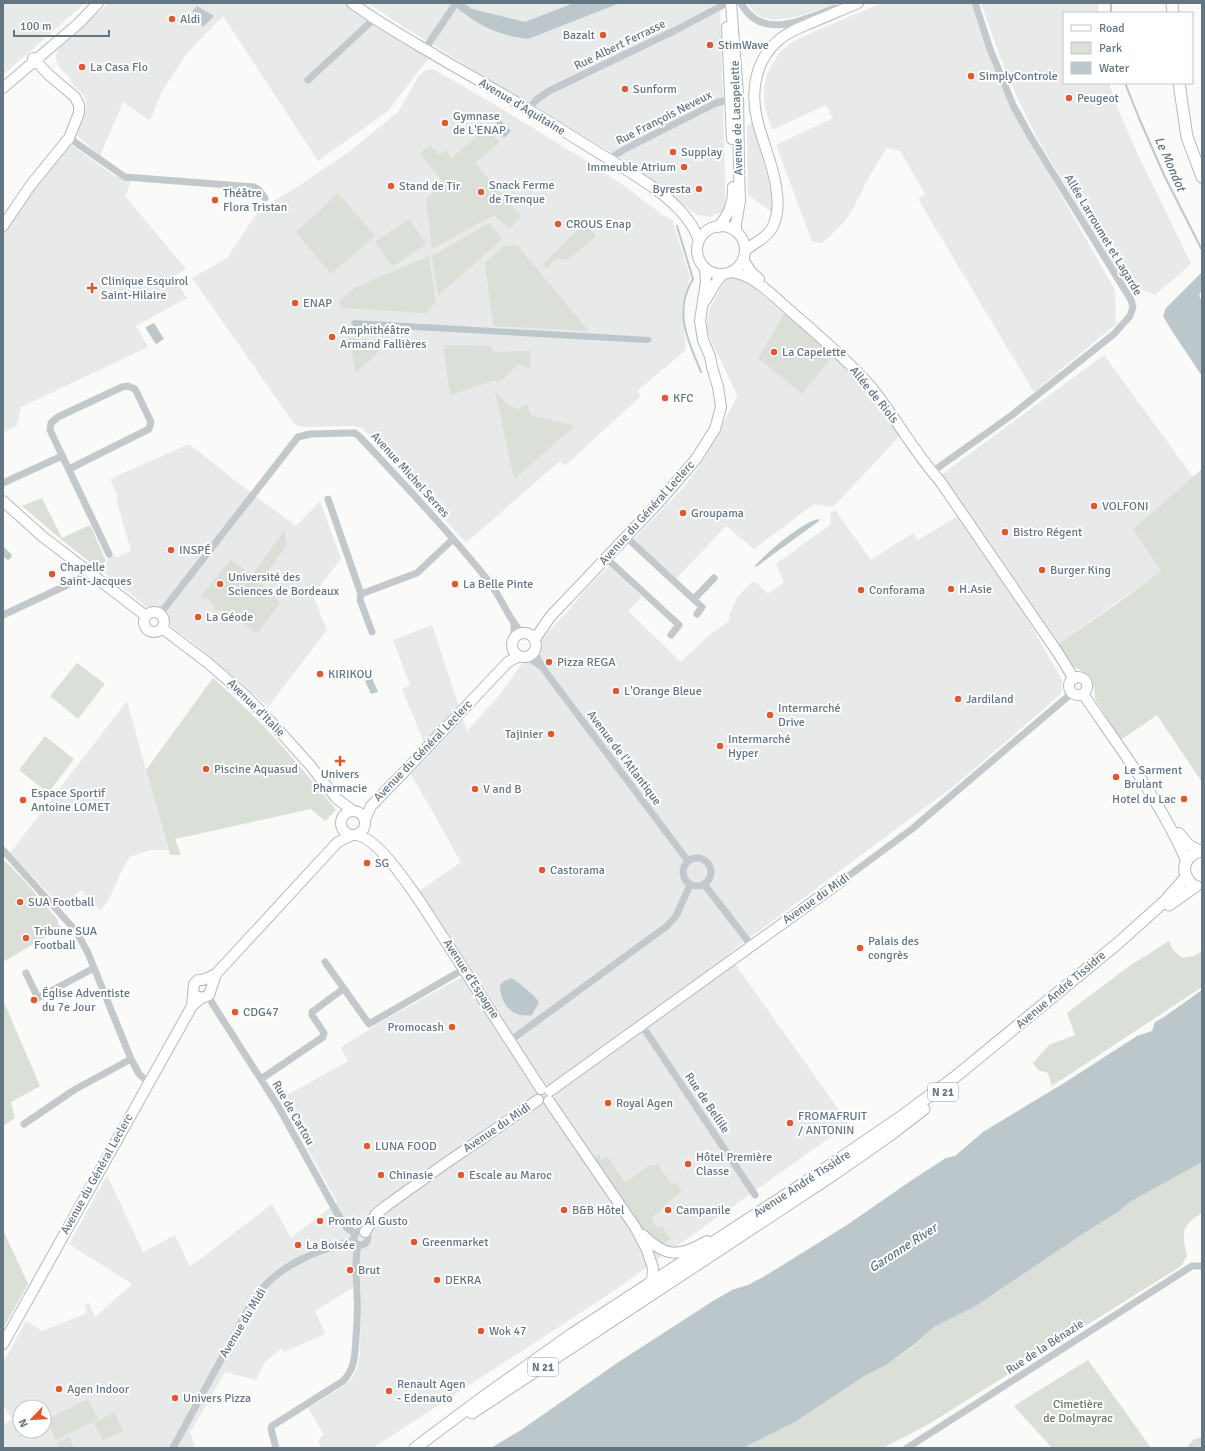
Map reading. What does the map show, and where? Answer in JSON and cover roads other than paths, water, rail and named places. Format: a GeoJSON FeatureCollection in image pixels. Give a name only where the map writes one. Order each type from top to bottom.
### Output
{"type":"FeatureCollection","features":[{"type":"Feature","properties":{"kind":"main road"},"geometry":{"type":"LineString","coordinates":[[1178,84],[1187,137],[1202,177]]}},
{"type":"Feature","properties":{"kind":"main road"},"geometry":{"type":"LineString","coordinates":[[1199,887],[1188,881],[1184,868],[1186,860],[1194,852],[1201,851]]}},
{"type":"Feature","properties":{"kind":"main road","name":"Avenue André Tissidre"},"geometry":{"type":"LineString","coordinates":[[416,1448],[486,1394],[572,1334],[763,1210],[861,1144],[955,1077],[1117,944],[1165,901],[1186,877]]}},
{"type":"Feature","properties":{"kind":"main road","name":"Avenue André Tissidre"},"geometry":{"type":"LineString","coordinates":[[416,1448],[868,1152],[909,1121],[1164,909],[1199,887]]}},
{"type":"Feature","properties":{"kind":"street"},"geometry":{"type":"LineString","coordinates":[[4,85],[63,28],[97,3]]}},
{"type":"Feature","properties":{"kind":"street"},"geometry":{"type":"LineString","coordinates":[[4,85],[79,23],[97,3]]}},
{"type":"Feature","properties":{"kind":"street","name":"Avenue d'Aquitaine"},"geometry":{"type":"LineString","coordinates":[[352,3],[374,19],[528,110],[649,184],[686,217],[702,226],[715,227]]}},
{"type":"Feature","properties":{"kind":"street","name":"Avenue de Lacapelette"},"geometry":{"type":"LineString","coordinates":[[715,227],[728,214],[734,198],[727,3]]}},
{"type":"Feature","properties":{"kind":"street","name":"Avenue de Lacapelette"},"geometry":{"type":"LineString","coordinates":[[727,3],[738,95],[740,201],[736,224],[739,235]]}},
{"type":"Feature","properties":{"kind":"street","name":"Rue Albert Ferrasse"},"geometry":{"type":"LineString","coordinates":[[528,110],[536,100],[549,91],[727,3]]}},
{"type":"Feature","properties":{"kind":"street"},"geometry":{"type":"LineString","coordinates":[[741,3],[748,14],[755,20],[774,25],[789,24],[850,3]]}},
{"type":"Feature","properties":{"kind":"street"},"geometry":{"type":"LineString","coordinates":[[702,303],[711,292],[719,277],[740,265],[750,246],[767,235],[778,216],[778,202],[773,169],[754,106],[754,88],[758,70],[772,46],[786,34],[858,3]]}},
{"type":"Feature","properties":{"kind":"street","name":"Allée Larroumet et Lagarde"},"geometry":{"type":"LineString","coordinates":[[932,472],[1012,415],[1114,334],[1130,316],[1133,307],[1131,300],[1013,106],[990,49],[975,3]]}},
{"type":"Feature","properties":{"kind":"street"},"geometry":{"type":"LineString","coordinates":[[425,49],[454,5]]}},
{"type":"Feature","properties":{"kind":"street"},"geometry":{"type":"LineString","coordinates":[[308,80],[374,19]]}},
{"type":"Feature","properties":{"kind":"street"},"geometry":{"type":"LineString","coordinates":[[34,59],[61,33],[63,28]]}},
{"type":"Feature","properties":{"kind":"street"},"geometry":{"type":"LineString","coordinates":[[3,226],[30,186],[69,138],[79,113],[78,102],[75,97],[34,59]]}},
{"type":"Feature","properties":{"kind":"street","name":"Rue François Neveux"},"geometry":{"type":"LineString","coordinates":[[611,161],[615,155],[648,137],[716,103],[730,99]]}},
{"type":"Feature","properties":{"kind":"street"},"geometry":{"type":"LineString","coordinates":[[69,138],[125,177],[254,187],[259,190],[265,198]]}},
{"type":"Feature","properties":{"kind":"street","name":"Avenue d'Aquitaine"},"geometry":{"type":"LineString","coordinates":[[686,217],[696,232],[699,241]]}},
{"type":"Feature","properties":{"kind":"street"},"geometry":{"type":"LineString","coordinates":[[727,273],[717,274],[705,268],[698,256],[697,248],[702,236],[715,227],[725,227],[739,235],[754,237],[771,230]]}},
{"type":"Feature","properties":{"kind":"street"},"geometry":{"type":"LineString","coordinates":[[739,235],[744,244],[744,255]]}},
{"type":"Feature","properties":{"kind":"street","name":"Allée de Riols"},"geometry":{"type":"LineString","coordinates":[[744,255],[751,272],[861,371],[888,405],[926,460],[932,472]]}},
{"type":"Feature","properties":{"kind":"street","name":"Avenue du Général Leclerc"},"geometry":{"type":"LineString","coordinates":[[508,662],[512,648],[512,641],[525,636],[550,617],[664,496],[697,458],[714,429],[721,406],[710,356],[701,331],[700,321],[706,282],[705,268]]}},
{"type":"Feature","properties":{"kind":"street","name":"Allée de Riols"},"geometry":{"type":"LineString","coordinates":[[727,273],[740,273],[747,276],[774,297],[854,368],[877,395],[923,462],[940,481],[1058,653],[1074,679]]}},
{"type":"Feature","properties":{"kind":"street"},"geometry":{"type":"LineString","coordinates":[[69,469],[149,430],[151,422],[135,389],[128,386],[122,387],[54,420],[51,423],[50,430],[109,554]]}},
{"type":"Feature","properties":{"kind":"street","name":"Avenue Michel Serres"},"geometry":{"type":"LineString","coordinates":[[160,614],[296,440],[304,435],[352,433],[359,436],[399,478],[453,539],[495,590],[514,624],[525,636]]}},
{"type":"Feature","properties":{"kind":"street"},"geometry":{"type":"LineString","coordinates":[[3,483],[62,456]]}},
{"type":"Feature","properties":{"kind":"street"},"geometry":{"type":"LineString","coordinates":[[328,499],[361,594],[360,600],[372,632]]}},
{"type":"Feature","properties":{"kind":"street"},"geometry":{"type":"LineString","coordinates":[[3,501],[42,536],[146,616]]}},
{"type":"Feature","properties":{"kind":"street"},"geometry":{"type":"LineString","coordinates":[[626,537],[702,607],[697,614]]}},
{"type":"Feature","properties":{"kind":"street"},"geometry":{"type":"LineString","coordinates":[[361,594],[417,573],[453,539]]}},
{"type":"Feature","properties":{"kind":"street"},"geometry":{"type":"LineString","coordinates":[[606,558],[679,625],[671,635]]}},
{"type":"Feature","properties":{"kind":"street"},"geometry":{"type":"LineString","coordinates":[[3,615],[78,580],[89,572]]}},
{"type":"Feature","properties":{"kind":"street"},"geometry":{"type":"LineString","coordinates":[[694,599],[714,578]]}},
{"type":"Feature","properties":{"kind":"street"},"geometry":{"type":"LineString","coordinates":[[154,612],[160,614],[164,619],[162,628],[157,631],[148,630],[145,625],[146,616],[154,612]]}},
{"type":"Feature","properties":{"kind":"street","name":"Avenue d'Italie"},"geometry":{"type":"LineString","coordinates":[[162,628],[208,663],[255,704],[309,764],[339,801],[360,816]]}},
{"type":"Feature","properties":{"kind":"street"},"geometry":{"type":"LineString","coordinates":[[512,648],[514,652],[527,655],[536,647],[525,636]]}},
{"type":"Feature","properties":{"kind":"street","name":"Avenue du Général Leclerc"},"geometry":{"type":"LineString","coordinates":[[360,816],[508,662],[527,655]]}},
{"type":"Feature","properties":{"kind":"street","name":"Avenue de l'Atlantique"},"geometry":{"type":"LineString","coordinates":[[527,655],[542,667],[688,861]]}},
{"type":"Feature","properties":{"kind":"street"},"geometry":{"type":"LineString","coordinates":[[1079,678],[1086,683],[1086,689],[1083,694],[1077,695],[1072,693],[1069,685],[1074,679],[1079,678]]}},
{"type":"Feature","properties":{"kind":"street","name":"Avenue du Midi"},"geometry":{"type":"LineString","coordinates":[[173,1448],[249,1308],[261,1290],[278,1274],[314,1254],[358,1238],[376,1214],[386,1206],[538,1100],[542,1102],[547,1093],[912,829],[1072,693]]}},
{"type":"Feature","properties":{"kind":"street"},"geometry":{"type":"LineString","coordinates":[[1083,694],[1153,797],[1189,845],[1201,851]]}},
{"type":"Feature","properties":{"kind":"street"},"geometry":{"type":"LineString","coordinates":[[1153,797],[1179,842],[1186,860]]}},
{"type":"Feature","properties":{"kind":"street","name":"Avenue d'Italie"},"geometry":{"type":"LineString","coordinates":[[339,801],[342,822]]}},
{"type":"Feature","properties":{"kind":"street"},"geometry":{"type":"LineString","coordinates":[[338,842],[342,822],[347,812],[360,816],[370,838],[378,848]]}},
{"type":"Feature","properties":{"kind":"street"},"geometry":{"type":"LineString","coordinates":[[354,835],[363,831],[360,816]]}},
{"type":"Feature","properties":{"kind":"street"},"geometry":{"type":"LineString","coordinates":[[342,822],[344,832],[368,839],[378,848]]}},
{"type":"Feature","properties":{"kind":"street","name":"Avenue du Général Leclerc"},"geometry":{"type":"LineString","coordinates":[[3,1344],[148,1082],[192,1006],[205,996],[216,974],[338,842],[354,835]]}},
{"type":"Feature","properties":{"kind":"street","name":"Avenue d'Espagne"},"geometry":{"type":"LineString","coordinates":[[378,848],[398,871],[419,900],[635,1227],[647,1250],[653,1268],[652,1281]]}},
{"type":"Feature","properties":{"kind":"street"},"geometry":{"type":"LineString","coordinates":[[3,850],[76,931],[88,953],[139,1074],[148,1082]]}},
{"type":"Feature","properties":{"kind":"street"},"geometry":{"type":"LineString","coordinates":[[700,858],[708,863],[711,875],[708,882],[704,884],[697,887],[690,885],[684,878],[682,874],[683,869],[688,861],[700,858]]}},
{"type":"Feature","properties":{"kind":"street"},"geometry":{"type":"LineString","coordinates":[[704,884],[751,946]]}},
{"type":"Feature","properties":{"kind":"street"},"geometry":{"type":"LineString","coordinates":[[511,1040],[667,926],[676,916],[690,885]]}},
{"type":"Feature","properties":{"kind":"street"},"geometry":{"type":"LineString","coordinates":[[325,962],[369,1024],[464,969]]}},
{"type":"Feature","properties":{"kind":"street"},"geometry":{"type":"LineString","coordinates":[[26,974],[38,998],[94,968]]}},
{"type":"Feature","properties":{"kind":"street","name":"Avenue du Général Leclerc"},"geometry":{"type":"LineString","coordinates":[[203,980],[216,974]]}},
{"type":"Feature","properties":{"kind":"street"},"geometry":{"type":"LineString","coordinates":[[198,980],[203,980],[210,983],[205,996],[194,984],[198,980]]}},
{"type":"Feature","properties":{"kind":"street"},"geometry":{"type":"LineString","coordinates":[[261,1079],[322,1037],[324,1033],[312,1015],[312,1012],[343,988]]}},
{"type":"Feature","properties":{"kind":"street","name":"Rue de Cartou"},"geometry":{"type":"LineString","coordinates":[[205,996],[278,1106],[337,1213],[348,1228],[358,1238]]}},
{"type":"Feature","properties":{"kind":"street","name":"Rue de Bellile"},"geometry":{"type":"LineString","coordinates":[[641,1024],[755,1195]]}},
{"type":"Feature","properties":{"kind":"street"},"geometry":{"type":"LineString","coordinates":[[24,1124],[74,1090],[132,1058]]}},
{"type":"Feature","properties":{"kind":"street"},"geometry":{"type":"LineString","coordinates":[[635,1227],[652,1245],[660,1250],[671,1253],[697,1247],[763,1210]]}},
{"type":"Feature","properties":{"kind":"street"},"geometry":{"type":"LineString","coordinates":[[276,1448],[271,1429],[272,1426],[349,1376],[355,1356],[358,1305],[357,1269],[355,1263],[358,1238]]}},
{"type":"Feature","properties":{"kind":"street","name":"Rue de la Bénazie"},"geometry":{"type":"LineString","coordinates":[[907,1448],[1182,1272],[1199,1266]]}},
{"type":"Feature","properties":{"kind":"water"},"geometry":{"type":"Polygon","coordinates":[[[451,3],[463,3],[472,9],[525,22],[574,3],[620,3],[528,39],[506,35],[486,27],[469,17],[451,3]]]}},
{"type":"Feature","properties":{"kind":"water"},"geometry":{"type":"Polygon","coordinates":[[[197,6],[214,16],[203,27],[192,12],[197,6]]]}},
{"type":"Feature","properties":{"kind":"water"},"geometry":{"type":"Polygon","coordinates":[[[500,120],[511,131],[504,138],[493,126],[500,120]]]}},
{"type":"Feature","properties":{"kind":"water"},"geometry":{"type":"Polygon","coordinates":[[[1202,272],[1202,289],[1199,296],[1202,301],[1202,376],[1163,316],[1166,308],[1202,272]]]}},
{"type":"Feature","properties":{"kind":"water"},"geometry":{"type":"Polygon","coordinates":[[[354,320],[650,337],[652,341],[647,343],[360,327],[353,326],[351,322],[354,320]]]}},
{"type":"Feature","properties":{"kind":"water"},"geometry":{"type":"Polygon","coordinates":[[[154,323],[164,339],[156,344],[146,329],[146,327],[154,323]]]}},
{"type":"Feature","properties":{"kind":"water"},"geometry":{"type":"Polygon","coordinates":[[[819,519],[819,521],[756,567],[755,566],[776,546],[794,532],[812,521],[819,519]]]}},
{"type":"Feature","properties":{"kind":"water"},"geometry":{"type":"Polygon","coordinates":[[[372,678],[378,692],[371,694],[365,681],[372,678]]]}},
{"type":"Feature","properties":{"kind":"water"},"geometry":{"type":"Polygon","coordinates":[[[511,978],[518,982],[539,1002],[532,1015],[525,1016],[513,1012],[508,1008],[502,998],[500,985],[504,981],[511,978]]]}},
{"type":"Feature","properties":{"kind":"water","name":"Garonne River"},"geometry":{"type":"Polygon","coordinates":[[[1202,990],[1202,1162],[1130,1202],[1118,1212],[1081,1235],[976,1306],[934,1327],[915,1344],[886,1365],[866,1375],[795,1422],[743,1448],[491,1448],[521,1430],[620,1361],[713,1301],[732,1290],[748,1285],[765,1276],[847,1225],[946,1158],[955,1156],[983,1132],[1064,1083],[1137,1036],[1152,1031],[1155,1022],[1202,990]]]}},
{"type":"Feature","properties":{"kind":"waterway","name":"Le Mondot"},"geometry":{"type":"LineString","coordinates":[[1111,3],[1111,12]]}},
{"type":"Feature","properties":{"kind":"waterway","name":"Le Mondot"},"geometry":{"type":"LineString","coordinates":[[1125,84],[1164,175],[1202,250]]}},
{"type":"Feature","properties":{"kind":"waterway"},"geometry":{"type":"LineString","coordinates":[[677,226],[693,279],[687,291],[683,314],[687,337],[701,372]]}},
{"type":"Feature","properties":{"kind":"place","name":"Aldi"},"geometry":{"type":"Point","coordinates":[172,19]}},
{"type":"Feature","properties":{"kind":"place","name":"Bazalt"},"geometry":{"type":"Point","coordinates":[603,35]}},
{"type":"Feature","properties":{"kind":"place","name":"StimWave"},"geometry":{"type":"Point","coordinates":[710,45]}},
{"type":"Feature","properties":{"kind":"place","name":"La Casa Flo"},"geometry":{"type":"Point","coordinates":[82,67]}},
{"type":"Feature","properties":{"kind":"place","name":"SimplyControle"},"geometry":{"type":"Point","coordinates":[971,76]}},
{"type":"Feature","properties":{"kind":"place","name":"Sunform"},"geometry":{"type":"Point","coordinates":[625,89]}},
{"type":"Feature","properties":{"kind":"place","name":"Peugeot"},"geometry":{"type":"Point","coordinates":[1069,98]}},
{"type":"Feature","properties":{"kind":"place","name":"Gymnase de L'ENAP"},"geometry":{"type":"Point","coordinates":[445,123]}},
{"type":"Feature","properties":{"kind":"place","name":"Supplay"},"geometry":{"type":"Point","coordinates":[673,152]}},
{"type":"Feature","properties":{"kind":"place","name":"Immeuble Atrium"},"geometry":{"type":"Point","coordinates":[684,167]}},
{"type":"Feature","properties":{"kind":"place","name":"Stand de Tir"},"geometry":{"type":"Point","coordinates":[391,186]}},
{"type":"Feature","properties":{"kind":"place","name":"Byresta"},"geometry":{"type":"Point","coordinates":[699,189]}},
{"type":"Feature","properties":{"kind":"place","name":"Snack Ferme de Trenque"},"geometry":{"type":"Point","coordinates":[481,192]}},
{"type":"Feature","properties":{"kind":"place","name":"Théâtre Flora Tristan"},"geometry":{"type":"Point","coordinates":[215,200]}},
{"type":"Feature","properties":{"kind":"place","name":"CROUS Enap"},"geometry":{"type":"Point","coordinates":[558,224]}},
{"type":"Feature","properties":{"kind":"place","name":"Clinique Esquirol Saint-Hilaire"},"geometry":{"type":"Point","coordinates":[92,288]}},
{"type":"Feature","properties":{"kind":"place","name":"ENAP"},"geometry":{"type":"Point","coordinates":[295,303]}},
{"type":"Feature","properties":{"kind":"place","name":"Amphithéâtre Armand Fallières"},"geometry":{"type":"Point","coordinates":[332,337]}},
{"type":"Feature","properties":{"kind":"place","name":"La Capelette"},"geometry":{"type":"Point","coordinates":[774,352]}},
{"type":"Feature","properties":{"kind":"place","name":"KFC"},"geometry":{"type":"Point","coordinates":[665,398]}},
{"type":"Feature","properties":{"kind":"place","name":"VOLFONI"},"geometry":{"type":"Point","coordinates":[1094,506]}},
{"type":"Feature","properties":{"kind":"place","name":"Groupama"},"geometry":{"type":"Point","coordinates":[683,513]}},
{"type":"Feature","properties":{"kind":"place","name":"Bistro Régent"},"geometry":{"type":"Point","coordinates":[1005,532]}},
{"type":"Feature","properties":{"kind":"place","name":"INSPÉ"},"geometry":{"type":"Point","coordinates":[171,550]}},
{"type":"Feature","properties":{"kind":"place","name":"Burger King"},"geometry":{"type":"Point","coordinates":[1042,570]}},
{"type":"Feature","properties":{"kind":"place","name":"Chapelle Saint-Jacques"},"geometry":{"type":"Point","coordinates":[52,574]}},
{"type":"Feature","properties":{"kind":"place","name":"Université des Sciences de Bordeaux"},"geometry":{"type":"Point","coordinates":[220,584]}},
{"type":"Feature","properties":{"kind":"place","name":"La Belle Pinte"},"geometry":{"type":"Point","coordinates":[455,584]}},
{"type":"Feature","properties":{"kind":"place","name":"H.Asie"},"geometry":{"type":"Point","coordinates":[951,589]}},
{"type":"Feature","properties":{"kind":"place","name":"Conforama"},"geometry":{"type":"Point","coordinates":[861,590]}},
{"type":"Feature","properties":{"kind":"place","name":"La Géode"},"geometry":{"type":"Point","coordinates":[198,617]}},
{"type":"Feature","properties":{"kind":"place","name":"Pizza REGA"},"geometry":{"type":"Point","coordinates":[549,662]}},
{"type":"Feature","properties":{"kind":"place","name":"KIRIKOU"},"geometry":{"type":"Point","coordinates":[320,674]}},
{"type":"Feature","properties":{"kind":"place","name":"L'Orange Bleue"},"geometry":{"type":"Point","coordinates":[616,691]}},
{"type":"Feature","properties":{"kind":"place","name":"Jardiland"},"geometry":{"type":"Point","coordinates":[958,699]}},
{"type":"Feature","properties":{"kind":"place","name":"Intermarché Drive"},"geometry":{"type":"Point","coordinates":[770,715]}},
{"type":"Feature","properties":{"kind":"place","name":"Tajinier"},"geometry":{"type":"Point","coordinates":[551,734]}},
{"type":"Feature","properties":{"kind":"place","name":"Intermarché Hyper"},"geometry":{"type":"Point","coordinates":[720,746]}},
{"type":"Feature","properties":{"kind":"place","name":"Univers Pharmacie"},"geometry":{"type":"Point","coordinates":[340,761]}},
{"type":"Feature","properties":{"kind":"place","name":"Piscine Aquasud"},"geometry":{"type":"Point","coordinates":[206,769]}},
{"type":"Feature","properties":{"kind":"place","name":"Le Sarment Brulant"},"geometry":{"type":"Point","coordinates":[1116,777]}},
{"type":"Feature","properties":{"kind":"place","name":"V and B"},"geometry":{"type":"Point","coordinates":[475,789]}},
{"type":"Feature","properties":{"kind":"place","name":"Hotel du Lac"},"geometry":{"type":"Point","coordinates":[1184,799]}},
{"type":"Feature","properties":{"kind":"place","name":"Espace Sportif Antoine LOMET"},"geometry":{"type":"Point","coordinates":[23,800]}},
{"type":"Feature","properties":{"kind":"place","name":"SG"},"geometry":{"type":"Point","coordinates":[367,863]}},
{"type":"Feature","properties":{"kind":"place","name":"Castorama"},"geometry":{"type":"Point","coordinates":[542,870]}},
{"type":"Feature","properties":{"kind":"place","name":"SUA Football"},"geometry":{"type":"Point","coordinates":[20,902]}},
{"type":"Feature","properties":{"kind":"place","name":"Tribune SUA Football"},"geometry":{"type":"Point","coordinates":[26,938]}},
{"type":"Feature","properties":{"kind":"place","name":"Palais des congrès"},"geometry":{"type":"Point","coordinates":[860,948]}},
{"type":"Feature","properties":{"kind":"place","name":"Église Adventiste du 7e Jour"},"geometry":{"type":"Point","coordinates":[34,1000]}},
{"type":"Feature","properties":{"kind":"place","name":"CDG47"},"geometry":{"type":"Point","coordinates":[235,1012]}},
{"type":"Feature","properties":{"kind":"place","name":"Promocash"},"geometry":{"type":"Point","coordinates":[452,1027]}},
{"type":"Feature","properties":{"kind":"place","name":"Royal Agen"},"geometry":{"type":"Point","coordinates":[608,1103]}},
{"type":"Feature","properties":{"kind":"place","name":"FROMAFRUIT / ANTONIN"},"geometry":{"type":"Point","coordinates":[790,1123]}},
{"type":"Feature","properties":{"kind":"place","name":"LUNA FOOD"},"geometry":{"type":"Point","coordinates":[367,1146]}},
{"type":"Feature","properties":{"kind":"place","name":"Hôtel Première Classe"},"geometry":{"type":"Point","coordinates":[688,1164]}},
{"type":"Feature","properties":{"kind":"place","name":"Chinasie"},"geometry":{"type":"Point","coordinates":[381,1175]}},
{"type":"Feature","properties":{"kind":"place","name":"Escale au Maroc"},"geometry":{"type":"Point","coordinates":[461,1175]}},
{"type":"Feature","properties":{"kind":"place","name":"B&B Hôtel"},"geometry":{"type":"Point","coordinates":[564,1210]}},
{"type":"Feature","properties":{"kind":"place","name":"Campanile"},"geometry":{"type":"Point","coordinates":[668,1210]}},
{"type":"Feature","properties":{"kind":"place","name":"Pronto Al Gusto"},"geometry":{"type":"Point","coordinates":[320,1221]}},
{"type":"Feature","properties":{"kind":"place","name":"Greenmarket"},"geometry":{"type":"Point","coordinates":[414,1242]}},
{"type":"Feature","properties":{"kind":"place","name":"La Boisée"},"geometry":{"type":"Point","coordinates":[298,1245]}},
{"type":"Feature","properties":{"kind":"place","name":"Brut"},"geometry":{"type":"Point","coordinates":[350,1270]}},
{"type":"Feature","properties":{"kind":"place","name":"DEKRA"},"geometry":{"type":"Point","coordinates":[437,1280]}},
{"type":"Feature","properties":{"kind":"place","name":"Wok 47"},"geometry":{"type":"Point","coordinates":[481,1331]}},
{"type":"Feature","properties":{"kind":"place","name":"Agen Indoor"},"geometry":{"type":"Point","coordinates":[59,1389]}},
{"type":"Feature","properties":{"kind":"place","name":"Renault Agen - Edenauto"},"geometry":{"type":"Point","coordinates":[389,1391]}},
{"type":"Feature","properties":{"kind":"place","name":"Univers Pizza"},"geometry":{"type":"Point","coordinates":[175,1398]}},
{"type":"Feature","properties":{"kind":"park label","name":"Cimetière de Dolmayrac"},"geometry":{"type":"Point","coordinates":[1078,1411]}}]}
